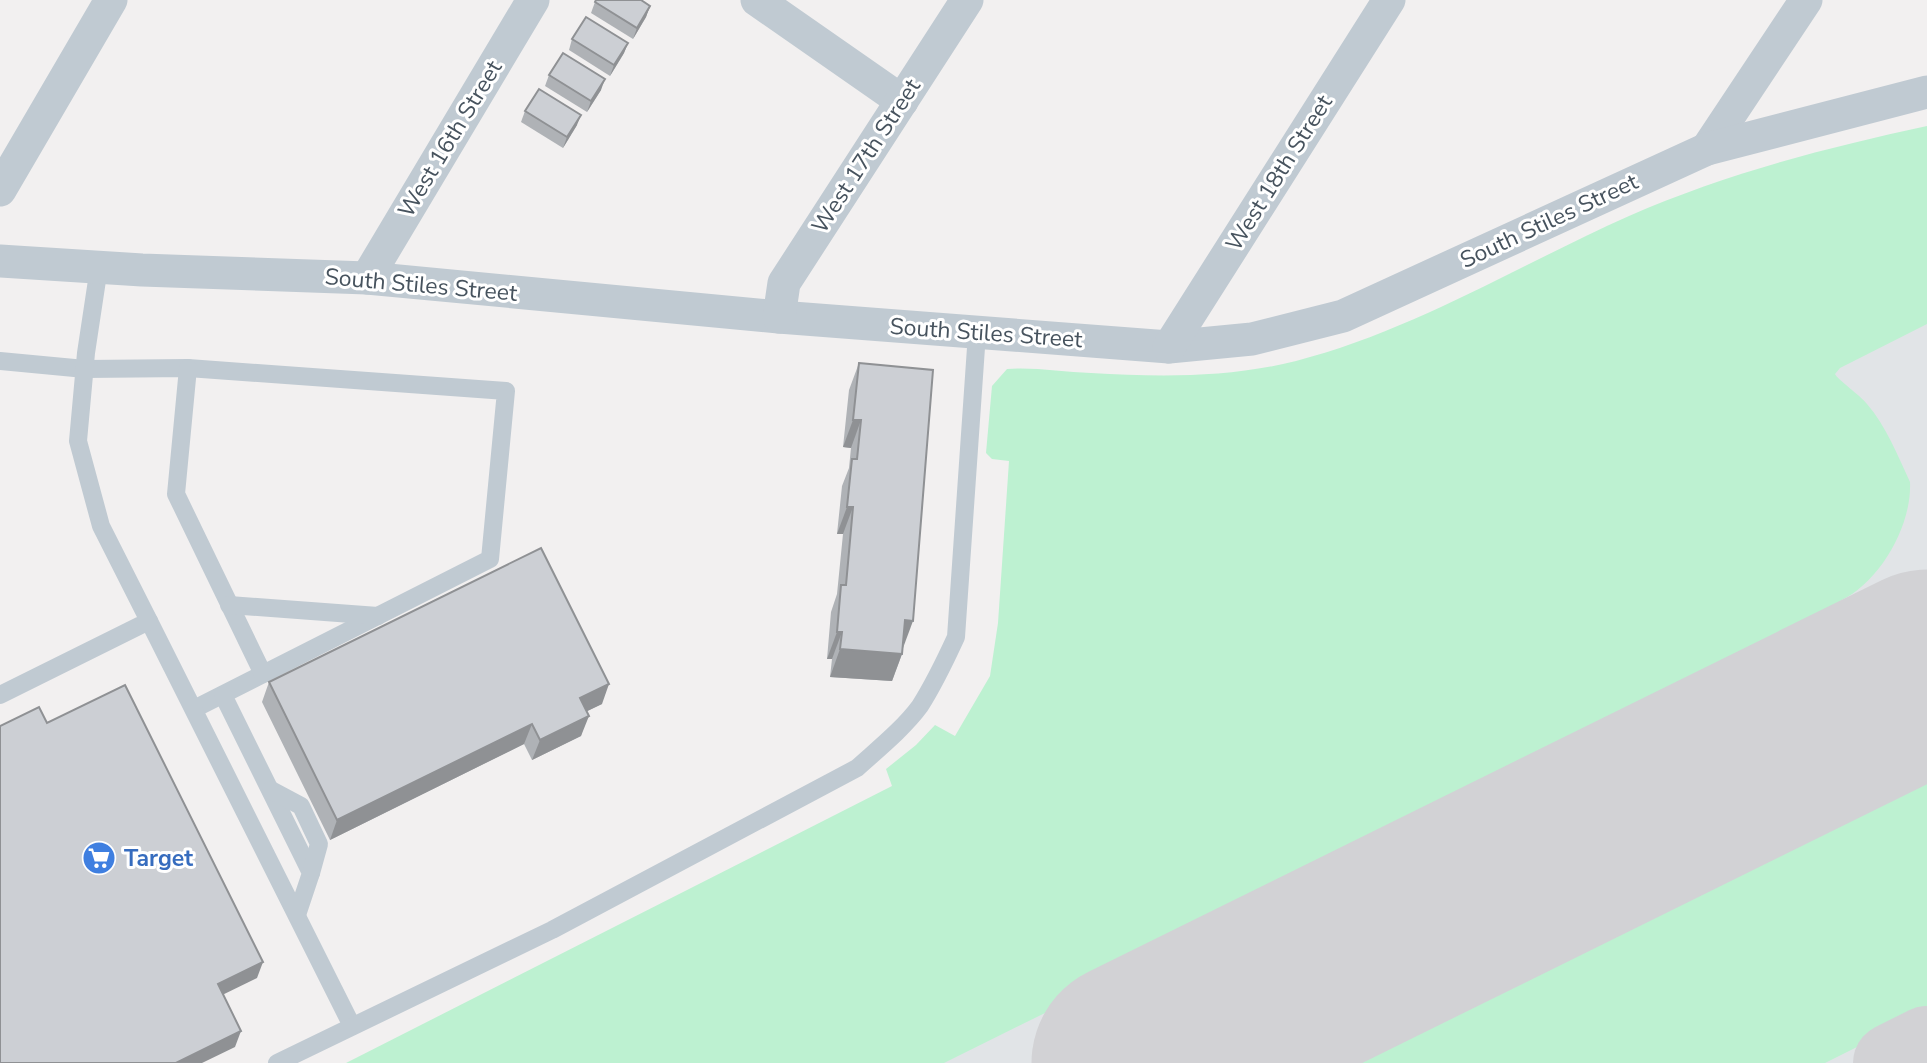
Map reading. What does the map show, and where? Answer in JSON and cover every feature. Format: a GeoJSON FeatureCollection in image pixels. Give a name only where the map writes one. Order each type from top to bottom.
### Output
{"type":"FeatureCollection","features":[{"type":"Feature","properties":{"kind":"street","name":"West 16th Street"},"geometry":{"type":"LineString","coordinates":[[367,278],[533,0]]}},
{"type":"Feature","properties":{"kind":"street"},"geometry":{"type":"LineString","coordinates":[[757,0],[902,101]]}},
{"type":"Feature","properties":{"kind":"street","name":"West 17th Street"},"geometry":{"type":"LineString","coordinates":[[779,317],[784,282],[967,0]]}},
{"type":"Feature","properties":{"kind":"street","name":"West 18th Street"},"geometry":{"type":"LineString","coordinates":[[1169,347],[1389,0]]}},
{"type":"Feature","properties":{"kind":"street"},"geometry":{"type":"LineString","coordinates":[[1707,149],[1806,0]]}},
{"type":"Feature","properties":{"kind":"street"},"geometry":{"type":"LineString","coordinates":[[0,190],[109,1]]}},
{"type":"Feature","properties":{"kind":"street","name":"South Stiles Street"},"geometry":{"type":"LineString","coordinates":[[0,261],[367,278],[779,317],[1169,347],[1252,339],[1343,316],[1707,149],[1927,92]]}},
{"type":"Feature","properties":{"kind":"lane"},"geometry":{"type":"LineString","coordinates":[[99,267],[78,441],[101,526],[352,1026]]}},
{"type":"Feature","properties":{"kind":"lane"},"geometry":{"type":"LineString","coordinates":[[277,1063],[552,930],[857,768],[918,708],[941,671],[956,637],[977,333]]}},
{"type":"Feature","properties":{"kind":"lane"},"geometry":{"type":"LineString","coordinates":[[0,361],[85,369],[188,368],[506,391],[491,559],[194,709]]}},
{"type":"Feature","properties":{"kind":"lane"},"geometry":{"type":"LineString","coordinates":[[188,368],[176,494],[263,674]]}},
{"type":"Feature","properties":{"kind":"lane"},"geometry":{"type":"LineString","coordinates":[[229,605],[378,616]]}},
{"type":"Feature","properties":{"kind":"lane"},"geometry":{"type":"LineString","coordinates":[[0,695],[149,621]]}},
{"type":"Feature","properties":{"kind":"lane"},"geometry":{"type":"LineString","coordinates":[[223,695],[311,873],[297,915]]}},
{"type":"Feature","properties":{"kind":"shaded area"},"geometry":{"type":"Polygon","coordinates":[[[1927,282],[1927,1063],[360,1063],[1927,282]]]}},
{"type":"Feature","properties":{"kind":"green space"},"geometry":{"type":"Polygon","coordinates":[[[1927,126],[1927,324],[1840,368],[1835,374],[1864,400],[1874,413],[1910,482],[1906,516],[1891,551],[1868,581],[1840,601],[1845,617],[944,1063],[346,1063],[892,786],[886,769],[916,745],[935,725],[955,736],[990,676],[998,623],[1009,461],[992,459],[986,453],[992,386],[1007,369],[1194,375],[1245,371],[1296,361],[1382,333],[1424,315],[1629,216],[1702,187],[1813,153],[1927,126]]]}},
{"type":"Feature","properties":{"kind":"green space"},"geometry":{"type":"Polygon","coordinates":[[[1927,768],[1927,1012],[1825,1063],[1330,1063],[1927,768]]]}},
{"type":"Feature","properties":{"kind":"building"},"geometry":{"type":"Polygon","coordinates":[[[641,0],[650,6],[637,28],[595,2],[641,0]]]}},
{"type":"Feature","properties":{"kind":"building"},"geometry":{"type":"Polygon","coordinates":[[[586,17],[628,43],[614,65],[572,39],[586,17]]]}},
{"type":"Feature","properties":{"kind":"building"},"geometry":{"type":"Polygon","coordinates":[[[563,53],[605,79],[591,101],[549,75],[563,53]]]}},
{"type":"Feature","properties":{"kind":"building"},"geometry":{"type":"Polygon","coordinates":[[[539,89],[581,115],[567,137],[525,111],[539,89]]]}},
{"type":"Feature","properties":{"kind":"building"},"geometry":{"type":"Polygon","coordinates":[[[859,363],[933,370],[913,621],[905,620],[902,654],[840,649],[842,632],[837,632],[841,585],[846,585],[853,507],[847,507],[852,459],[857,459],[861,420],[853,420],[859,363]]]}},
{"type":"Feature","properties":{"kind":"building"},"geometry":{"type":"Polygon","coordinates":[[[541,548],[609,684],[580,698],[589,716],[540,740],[532,724],[337,820],[269,682],[541,548]]]}},
{"type":"Feature","properties":{"kind":"building","name":"Target"},"geometry":{"type":"Polygon","coordinates":[[[125,685],[263,962],[218,984],[241,1031],[176,1063],[0,1063],[0,726],[39,707],[47,723],[125,685]]]}},
{"type":"Feature","properties":{"kind":"taxiway"},"geometry":{"type":"LineString","coordinates":[[1893,1063],[1927,1046]]}},
{"type":"Feature","properties":{"kind":"runway"},"geometry":{"type":"LineString","coordinates":[[1133,1063],[1927,671]]}},
{"type":"Feature","properties":{"kind":"place","name":"Target"},"geometry":{"type":"Point","coordinates":[99,858]}}]}
